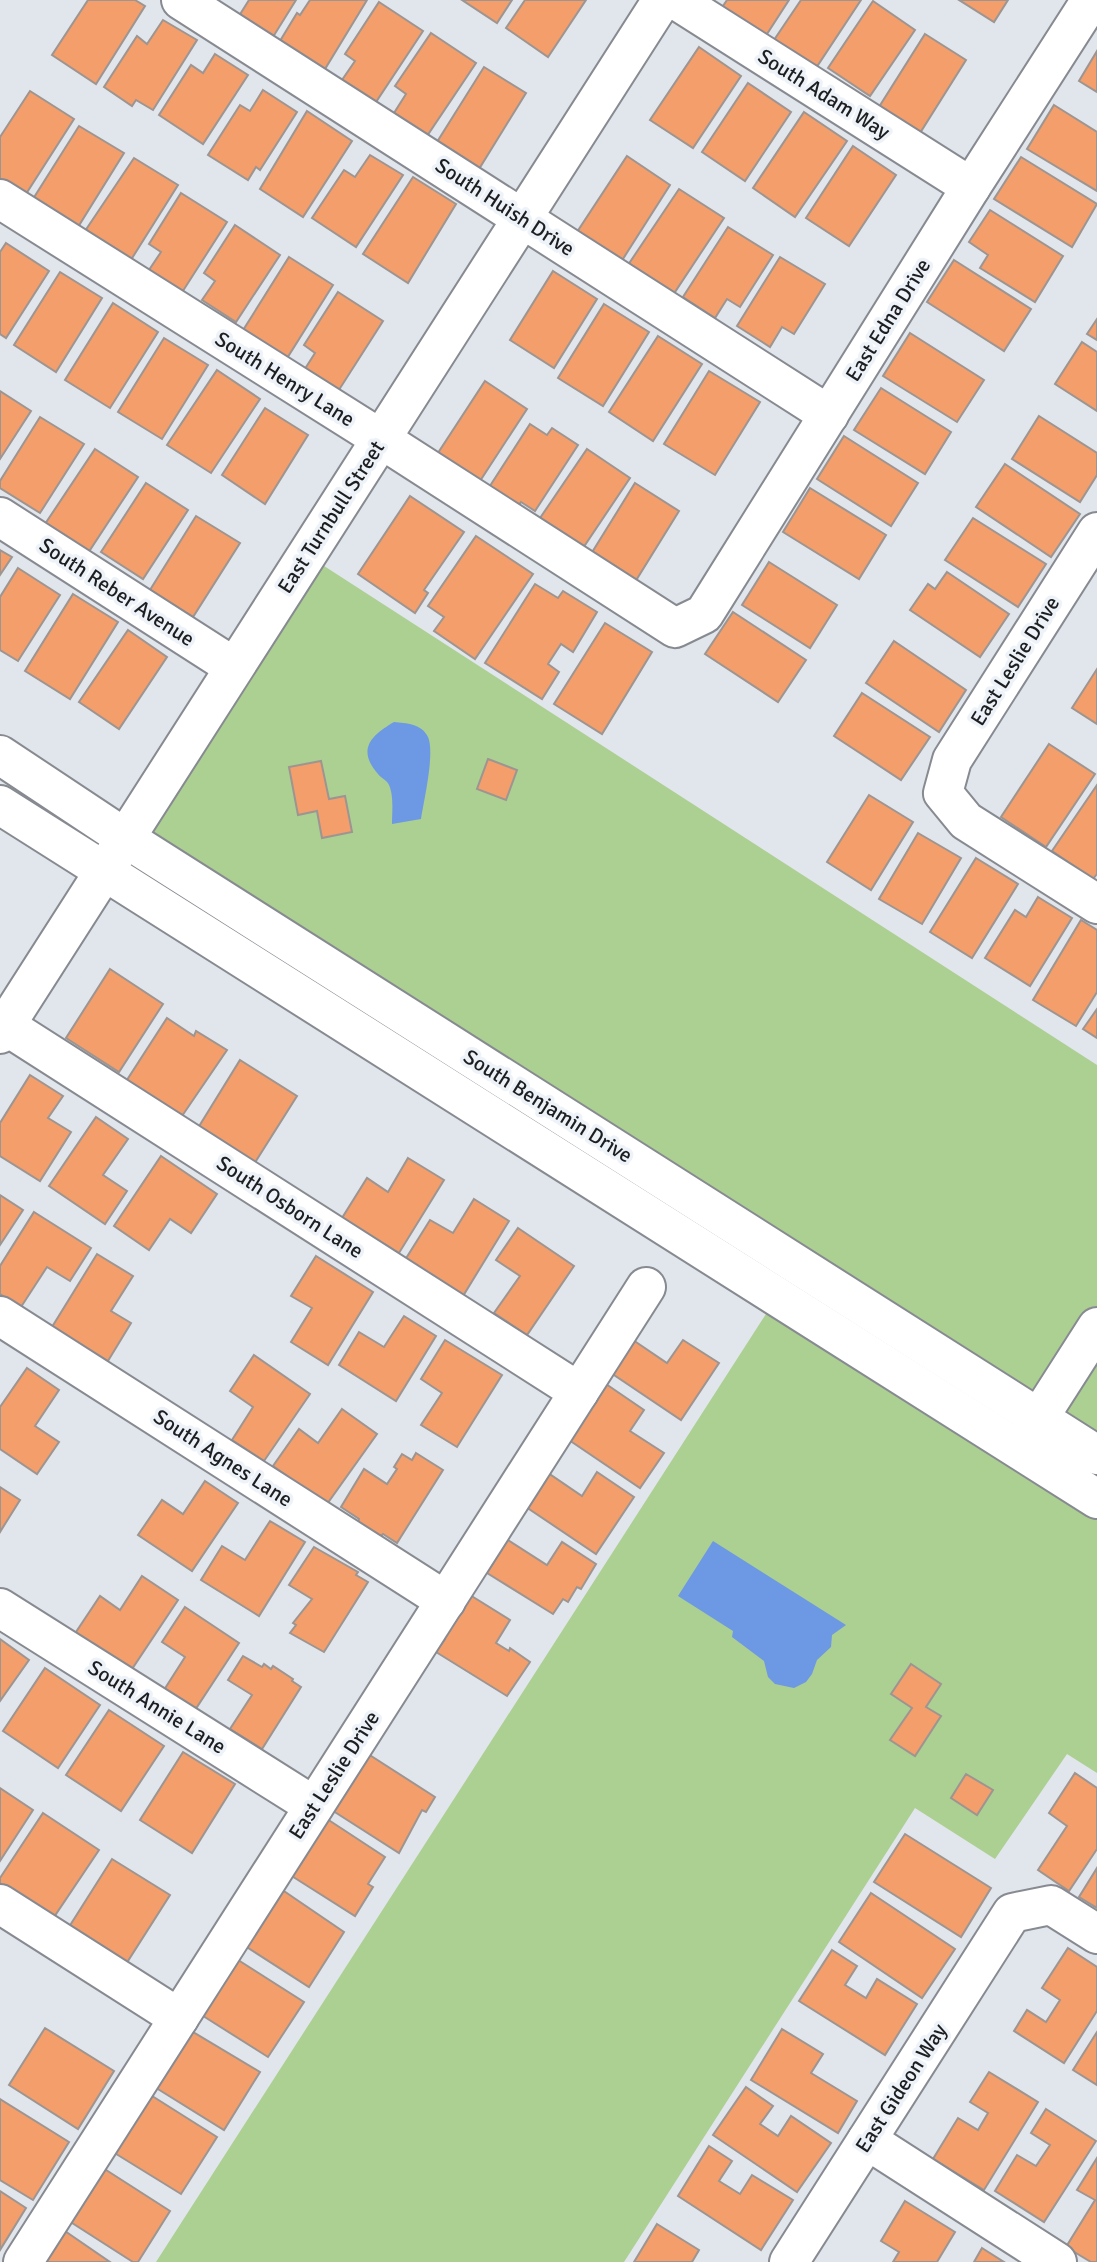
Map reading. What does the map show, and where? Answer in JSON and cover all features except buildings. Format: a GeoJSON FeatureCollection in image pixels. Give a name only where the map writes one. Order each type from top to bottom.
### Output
{"type":"FeatureCollection","features":[{"type":"Feature","properties":{"kind":"street","name":"South Huish Drive"},"geometry":{"type":"LineString","coordinates":[[181,0],[829,415]]}},
{"type":"Feature","properties":{"kind":"street","name":"East Turnbull Street"},"geometry":{"type":"LineString","coordinates":[[2,1027],[104,873],[233,667],[662,0]]}},
{"type":"Feature","properties":{"kind":"street","name":"South Adam Way"},"geometry":{"type":"LineString","coordinates":[[676,0],[971,187]]}},
{"type":"Feature","properties":{"kind":"street","name":"East Edna Drive"},"geometry":{"type":"LineString","coordinates":[[675,628],[704,614],[1091,0]]}},
{"type":"Feature","properties":{"kind":"street","name":"South Henry Lane"},"geometry":{"type":"LineString","coordinates":[[0,199],[675,628]]}},
{"type":"Feature","properties":{"kind":"street","name":"South Reber Avenue"},"geometry":{"type":"LineString","coordinates":[[0,517],[233,667]]}},
{"type":"Feature","properties":{"kind":"street","name":"East Leslie Drive"},"geometry":{"type":"LineString","coordinates":[[1097,532],[1085,578],[952,760],[943,793],[966,821],[1097,904]]}},
{"type":"Feature","properties":{"kind":"street","name":"South Benjamin Drive"},"geometry":{"type":"LineString","coordinates":[[0,755],[1029,1433],[1097,1499]]}},
{"type":"Feature","properties":{"kind":"street","name":"South Benjamin Drive"},"geometry":{"type":"LineString","coordinates":[[0,805],[104,873],[1029,1433],[1097,1455]]}},
{"type":"Feature","properties":{"kind":"street","name":"South Osborn Lane"},"geometry":{"type":"LineString","coordinates":[[2,1027],[579,1392]]}},
{"type":"Feature","properties":{"kind":"street","name":"East Leslie Drive"},"geometry":{"type":"LineString","coordinates":[[23,2262],[646,1287]]}},
{"type":"Feature","properties":{"kind":"street","name":"South Agnes Lane"},"geometry":{"type":"LineString","coordinates":[[0,1316],[446,1601]]}},
{"type":"Feature","properties":{"kind":"street"},"geometry":{"type":"LineString","coordinates":[[1029,1433],[1097,1327]]}},
{"type":"Feature","properties":{"kind":"street","name":"South Annie Lane"},"geometry":{"type":"LineString","coordinates":[[0,1608],[314,1806]]}},
{"type":"Feature","properties":{"kind":"street"},"geometry":{"type":"LineString","coordinates":[[0,1904],[179,2018]]}},
{"type":"Feature","properties":{"kind":"street","name":"East Gideon Way"},"geometry":{"type":"LineString","coordinates":[[789,2262],[1012,1913],[1051,1905],[1097,1934]]}},
{"type":"Feature","properties":{"kind":"street"},"geometry":{"type":"LineString","coordinates":[[867,2140],[1057,2262]]}},
{"type":"Feature","properties":{"kind":"green space"},"geometry":{"type":"Polygon","coordinates":[[[321,564],[1097,1065],[1097,1773],[1067,1754],[995,1859],[915,1808],[624,2262],[156,2262],[766,1314],[110,896],[321,564]]]}},
{"type":"Feature","properties":{"kind":"water"},"geometry":{"type":"Polygon","coordinates":[[[394,722],[422,729],[428,737],[430,754],[421,819],[392,824],[391,789],[371,765],[368,750],[373,738],[394,722]]]}},
{"type":"Feature","properties":{"kind":"water"},"geometry":{"type":"Polygon","coordinates":[[[713,1541],[846,1625],[832,1635],[831,1647],[817,1660],[806,1682],[794,1688],[775,1684],[768,1677],[764,1661],[732,1637],[733,1631],[678,1596],[713,1541]]]}}]}
